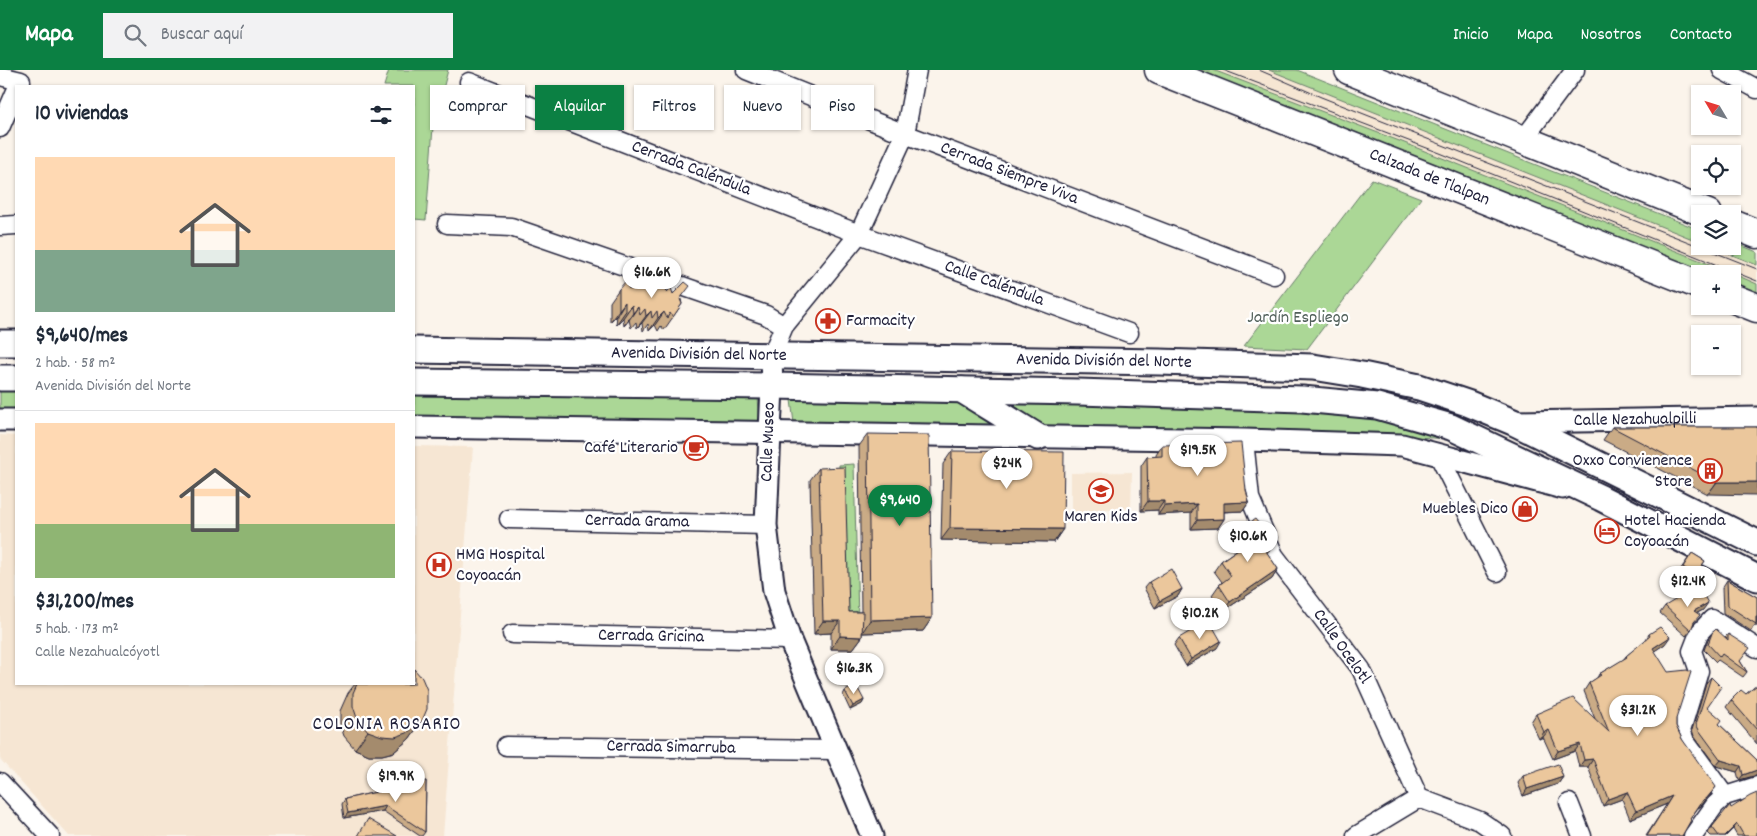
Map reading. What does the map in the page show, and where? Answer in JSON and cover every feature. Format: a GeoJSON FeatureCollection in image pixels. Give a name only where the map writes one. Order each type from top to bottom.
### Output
{"type":"FeatureCollection","features":[{"type":"Feature","properties":{"kind":"highway","name":"Calzada de Tlalpan"},"geometry":{"type":"LineString","coordinates":[[1159,70],[1691,281]]}},
{"type":"Feature","properties":{"kind":"highway"},"geometry":{"type":"LineString","coordinates":[[1349,70],[1691,207]]}},
{"type":"Feature","properties":{"kind":"highway"},"geometry":{"type":"LineString","coordinates":[[1741,302],[1757,308]]}},
{"type":"Feature","properties":{"kind":"main road"},"geometry":{"type":"LineString","coordinates":[[0,342],[15,343]]}},
{"type":"Feature","properties":{"kind":"main road","name":"Avenida División del Norte"},"geometry":{"type":"LineString","coordinates":[[415,350],[1160,362],[1313,367],[1420,387],[1467,403],[1513,422],[1757,543]]}},
{"type":"Feature","properties":{"kind":"main road"},"geometry":{"type":"LineString","coordinates":[[0,378],[15,378]]}},
{"type":"Feature","properties":{"kind":"main road","name":"Avenida División del Norte"},"geometry":{"type":"LineString","coordinates":[[415,382],[962,390],[1302,399],[1377,406],[1451,427],[1601,498],[1757,578]]}},
{"type":"Feature","properties":{"kind":"main road"},"geometry":{"type":"LineString","coordinates":[[962,390],[1038,437]]}},
{"type":"Feature","properties":{"kind":"main road"},"geometry":{"type":"LineString","coordinates":[[1680,539],[1688,539],[1699,528],[1699,522],[1694,511]]}},
{"type":"Feature","properties":{"kind":"street","name":"Cerrada Siempre Viva"},"geometry":{"type":"LineString","coordinates":[[746,70],[905,134],[1274,275]]}},
{"type":"Feature","properties":{"kind":"street","name":"Calle Museo"},"geometry":{"type":"LineString","coordinates":[[872,836],[790,640],[774,591],[766,525],[772,386],[771,357],[784,326],[858,234],[905,134],[917,70]]}},
{"type":"Feature","properties":{"kind":"street"},"geometry":{"type":"LineString","coordinates":[[1523,140],[1575,70]]}},
{"type":"Feature","properties":{"kind":"street"},"geometry":{"type":"LineString","coordinates":[[1722,70],[1757,89]]}},
{"type":"Feature","properties":{"kind":"street"},"geometry":{"type":"LineString","coordinates":[[0,76],[15,93],[0,128]]}},
{"type":"Feature","properties":{"kind":"street","name":"Cerrada Caléndula"},"geometry":{"type":"LineString","coordinates":[[469,82],[858,234]]}},
{"type":"Feature","properties":{"kind":"street"},"geometry":{"type":"LineString","coordinates":[[447,224],[511,227],[766,316],[784,326]]}},
{"type":"Feature","properties":{"kind":"street"},"geometry":{"type":"LineString","coordinates":[[0,226],[15,225]]}},
{"type":"Feature","properties":{"kind":"street","name":"Calle Caléndula"},"geometry":{"type":"LineString","coordinates":[[858,234],[1129,333]]}},
{"type":"Feature","properties":{"kind":"street","name":"Calle Nezahualpilli"},"geometry":{"type":"LineString","coordinates":[[1513,422],[1757,418]]}},
{"type":"Feature","properties":{"kind":"street"},"geometry":{"type":"LineString","coordinates":[[0,420],[15,420]]}},
{"type":"Feature","properties":{"kind":"street","name":"Avenida División del Norte"},"geometry":{"type":"LineString","coordinates":[[415,427],[1244,440],[1402,445],[1601,498]]}},
{"type":"Feature","properties":{"kind":"street","name":"Calle Ocelotl"},"geometry":{"type":"LineString","coordinates":[[1244,440],[1250,498],[1274,555],[1361,670],[1419,798]]}},
{"type":"Feature","properties":{"kind":"street"},"geometry":{"type":"LineString","coordinates":[[1438,454],[1497,572]]}},
{"type":"Feature","properties":{"kind":"street","name":"Cerrada Grama"},"geometry":{"type":"LineString","coordinates":[[509,519],[766,525]]}},
{"type":"Feature","properties":{"kind":"street"},"geometry":{"type":"LineString","coordinates":[[1725,796],[1685,742],[1681,730],[1699,671],[1692,651],[1700,633],[1712,619],[1757,648]]}},
{"type":"Feature","properties":{"kind":"street","name":"Cerrada Gricina"},"geometry":{"type":"LineString","coordinates":[[512,634],[790,640]]}},
{"type":"Feature","properties":{"kind":"street","name":"Cerrada Simarruba"},"geometry":{"type":"LineString","coordinates":[[506,746],[836,750]]}},
{"type":"Feature","properties":{"kind":"street"},"geometry":{"type":"LineString","coordinates":[[0,782],[50,836]]}},
{"type":"Feature","properties":{"kind":"street"},"geometry":{"type":"LineString","coordinates":[[1693,836],[1715,805],[1725,796],[1757,786]]}},
{"type":"Feature","properties":{"kind":"street"},"geometry":{"type":"LineString","coordinates":[[1356,836],[1419,798],[1480,821],[1502,836]]}},
{"type":"Feature","properties":{"kind":"street"},"geometry":{"type":"LineString","coordinates":[[1569,803],[1582,836]]}},
{"type":"Feature","properties":{"kind":"shaded area"},"geometry":{"type":"Polygon","coordinates":[[[1213,70],[1269,70],[1691,238],[1691,255],[1732,255],[1757,265],[1757,284],[1741,278],[1741,265],[1710,265],[1402,142],[1213,70]]]}},
{"type":"Feature","properties":{"kind":"shaded area"},"geometry":{"type":"Polygon","coordinates":[[[0,435],[15,436],[15,685],[415,685],[415,446],[473,447],[443,836],[69,836],[0,759],[0,435]]]}},
{"type":"Feature","properties":{"kind":"shaded area","name":"Maren Kids"},"geometry":{"type":"Polygon","coordinates":[[[1132,472],[1131,508],[1103,509],[1102,517],[1071,517],[1071,473],[1132,472]]]}},
{"type":"Feature","properties":{"kind":"green space"},"geometry":{"type":"Polygon","coordinates":[[[389,70],[448,70],[444,85],[430,85],[430,130],[433,130],[426,220],[415,219],[415,85],[384,85],[389,70]]]}},
{"type":"Feature","properties":{"kind":"green space"},"geometry":{"type":"Polygon","coordinates":[[[1196,70],[1213,70],[1402,142],[1711,265],[1691,266],[1196,70]]]}},
{"type":"Feature","properties":{"kind":"green space"},"geometry":{"type":"Polygon","coordinates":[[[1269,70],[1297,70],[1691,226],[1691,238],[1269,70]]]}},
{"type":"Feature","properties":{"kind":"green space","name":"Jardín Espliego"},"geometry":{"type":"Polygon","coordinates":[[[1372,179],[1421,198],[1307,349],[1244,346],[1372,179]]]}},
{"type":"Feature","properties":{"kind":"green space"},"geometry":{"type":"Polygon","coordinates":[[[1741,245],[1757,252],[1757,265],[1732,255],[1741,255],[1741,245]]]}},
{"type":"Feature","properties":{"kind":"green space"},"geometry":{"type":"Polygon","coordinates":[[[1741,277],[1757,284],[1757,293],[1741,286],[1741,277]]]}},
{"type":"Feature","properties":{"kind":"green space"},"geometry":{"type":"Polygon","coordinates":[[[0,389],[15,390],[15,411],[0,411],[0,389]]]}},
{"type":"Feature","properties":{"kind":"green space"},"geometry":{"type":"Polygon","coordinates":[[[415,394],[758,397],[760,426],[415,419],[415,394]]]}},
{"type":"Feature","properties":{"kind":"green space"},"geometry":{"type":"Polygon","coordinates":[[[791,400],[1248,408],[1371,415],[1451,439],[1362,434],[794,423],[791,400]]]}},
{"type":"Feature","properties":{"kind":"green space"},"geometry":{"type":"Polygon","coordinates":[[[854,464],[858,620],[843,621],[839,465],[854,464]]]}},
{"type":"Feature","properties":{"kind":"building"},"geometry":{"type":"Polygon","coordinates":[[[639,281],[640,287],[646,281],[648,287],[653,281],[654,288],[659,283],[660,289],[665,285],[667,292],[671,288],[673,294],[685,282],[690,286],[680,299],[682,304],[673,317],[670,313],[667,318],[664,312],[658,318],[657,311],[652,318],[651,311],[646,316],[645,309],[640,315],[638,307],[633,313],[632,305],[625,312],[625,302],[619,310],[619,289],[625,282],[630,290],[639,281]]]}},
{"type":"Feature","properties":{"kind":"building","name":"Oxxo Convienence Store"},"geometry":{"type":"Polygon","coordinates":[[[1612,427],[1757,427],[1757,482],[1717,482],[1612,427]]]}},
{"type":"Feature","properties":{"kind":"building"},"geometry":{"type":"Polygon","coordinates":[[[868,434],[929,435],[932,618],[870,620],[868,434]]]}},
{"type":"Feature","properties":{"kind":"building"},"geometry":{"type":"Polygon","coordinates":[[[1241,443],[1249,502],[1224,503],[1224,519],[1197,520],[1197,504],[1164,506],[1164,501],[1148,501],[1147,457],[1162,456],[1162,445],[1241,443]]]}},
{"type":"Feature","properties":{"kind":"building"},"geometry":{"type":"Polygon","coordinates":[[[952,451],[1064,452],[1063,529],[950,528],[952,451]]]}},
{"type":"Feature","properties":{"kind":"building"},"geometry":{"type":"Polygon","coordinates":[[[845,467],[849,612],[863,612],[862,637],[840,636],[840,621],[823,621],[819,468],[845,467]]]}},
{"type":"Feature","properties":{"kind":"building"},"geometry":{"type":"Polygon","coordinates":[[[1255,519],[1263,529],[1271,548],[1266,551],[1278,569],[1230,602],[1219,585],[1231,576],[1221,561],[1251,540],[1243,527],[1255,519]]]}},
{"type":"Feature","properties":{"kind":"building"},"geometry":{"type":"Polygon","coordinates":[[[1692,553],[1705,561],[1695,575],[1683,567],[1692,553]]]}},
{"type":"Feature","properties":{"kind":"building"},"geometry":{"type":"Polygon","coordinates":[[[1171,569],[1182,589],[1160,601],[1149,582],[1171,569]]]}},
{"type":"Feature","properties":{"kind":"building"},"geometry":{"type":"Polygon","coordinates":[[[1727,580],[1757,597],[1756,624],[1728,606],[1727,580]]]}},
{"type":"Feature","properties":{"kind":"building"},"geometry":{"type":"Polygon","coordinates":[[[1700,589],[1708,603],[1694,611],[1700,615],[1694,622],[1691,630],[1665,606],[1680,597],[1682,600],[1700,589]]]}},
{"type":"Feature","properties":{"kind":"building"},"geometry":{"type":"Polygon","coordinates":[[[1209,620],[1221,641],[1191,659],[1179,638],[1209,620]]]}},
{"type":"Feature","properties":{"kind":"building"},"geometry":{"type":"Polygon","coordinates":[[[1660,627],[1670,637],[1653,648],[1668,672],[1687,670],[1691,672],[1676,719],[1676,726],[1682,739],[1716,787],[1703,800],[1690,819],[1682,836],[1647,836],[1672,796],[1636,811],[1627,792],[1608,799],[1593,759],[1584,760],[1580,744],[1558,751],[1549,730],[1544,732],[1536,714],[1573,698],[1609,732],[1589,683],[1601,675],[1599,674],[1627,657],[1650,636],[1649,634],[1660,627]]]}},
{"type":"Feature","properties":{"kind":"building"},"geometry":{"type":"Polygon","coordinates":[[[1716,629],[1728,640],[1728,634],[1750,648],[1740,661],[1747,672],[1722,654],[1720,657],[1708,644],[1712,633],[1716,629]]]}},
{"type":"Feature","properties":{"kind":"building"},"geometry":{"type":"Polygon","coordinates":[[[415,670],[422,678],[427,690],[427,709],[422,721],[407,733],[395,737],[382,736],[368,731],[357,718],[353,706],[353,693],[357,685],[415,685],[415,670]]]}},
{"type":"Feature","properties":{"kind":"building"},"geometry":{"type":"Polygon","coordinates":[[[1711,677],[1721,687],[1707,707],[1722,720],[1719,724],[1757,760],[1757,770],[1743,775],[1741,766],[1721,760],[1696,724],[1711,677]]]}},
{"type":"Feature","properties":{"kind":"building"},"geometry":{"type":"Polygon","coordinates":[[[856,685],[864,700],[853,706],[845,691],[856,685]]]}},
{"type":"Feature","properties":{"kind":"building"},"geometry":{"type":"Polygon","coordinates":[[[1757,685],[1757,730],[1731,700],[1741,690],[1746,694],[1757,685]]]}},
{"type":"Feature","properties":{"kind":"building"},"geometry":{"type":"Polygon","coordinates":[[[1558,764],[1563,777],[1527,789],[1523,776],[1558,764]]]}},
{"type":"Feature","properties":{"kind":"building"},"geometry":{"type":"Polygon","coordinates":[[[426,781],[425,832],[386,806],[348,813],[345,799],[426,781]]]}},
{"type":"Feature","properties":{"kind":"building"},"geometry":{"type":"Polygon","coordinates":[[[1757,793],[1757,836],[1744,836],[1737,824],[1725,836],[1719,836],[1712,827],[1730,805],[1731,808],[1757,793]]]}},
{"type":"Feature","properties":{"kind":"building"},"geometry":{"type":"Polygon","coordinates":[[[368,819],[397,836],[358,836],[368,819]]]}},
{"type":"Feature","properties":{"kind":"tram line"},"geometry":{"type":"LineString","coordinates":[[1223,70],[1440,153],[1757,281]]}},
{"type":"Feature","properties":{"kind":"tram line"},"geometry":{"type":"LineString","coordinates":[[1259,70],[1321,97],[1757,269]]}},
{"type":"Feature","properties":{"kind":"place","name":"Farmacity"},"geometry":{"type":"Point","coordinates":[828,321]}},
{"type":"Feature","properties":{"kind":"place","name":"Café Literario"},"geometry":{"type":"Point","coordinates":[696,448]}},
{"type":"Feature","properties":{"kind":"place","name":"Oxxo Convienence Store"},"geometry":{"type":"Point","coordinates":[1710,471]}},
{"type":"Feature","properties":{"kind":"place","name":"Maren Kids"},"geometry":{"type":"Point","coordinates":[1101,491]}},
{"type":"Feature","properties":{"kind":"place","name":"Muebles Dico"},"geometry":{"type":"Point","coordinates":[1525,509]}},
{"type":"Feature","properties":{"kind":"place","name":"Hotel Hacienda Coyoacán"},"geometry":{"type":"Point","coordinates":[1607,531]}},
{"type":"Feature","properties":{"kind":"place","name":"HMG Hospital Coyoacán"},"geometry":{"type":"Point","coordinates":[439,565]}},
{"type":"Feature","properties":{"kind":"district","name":"COLONIA ROSARIO"},"geometry":{"type":"Point","coordinates":[387,725]}}]}
